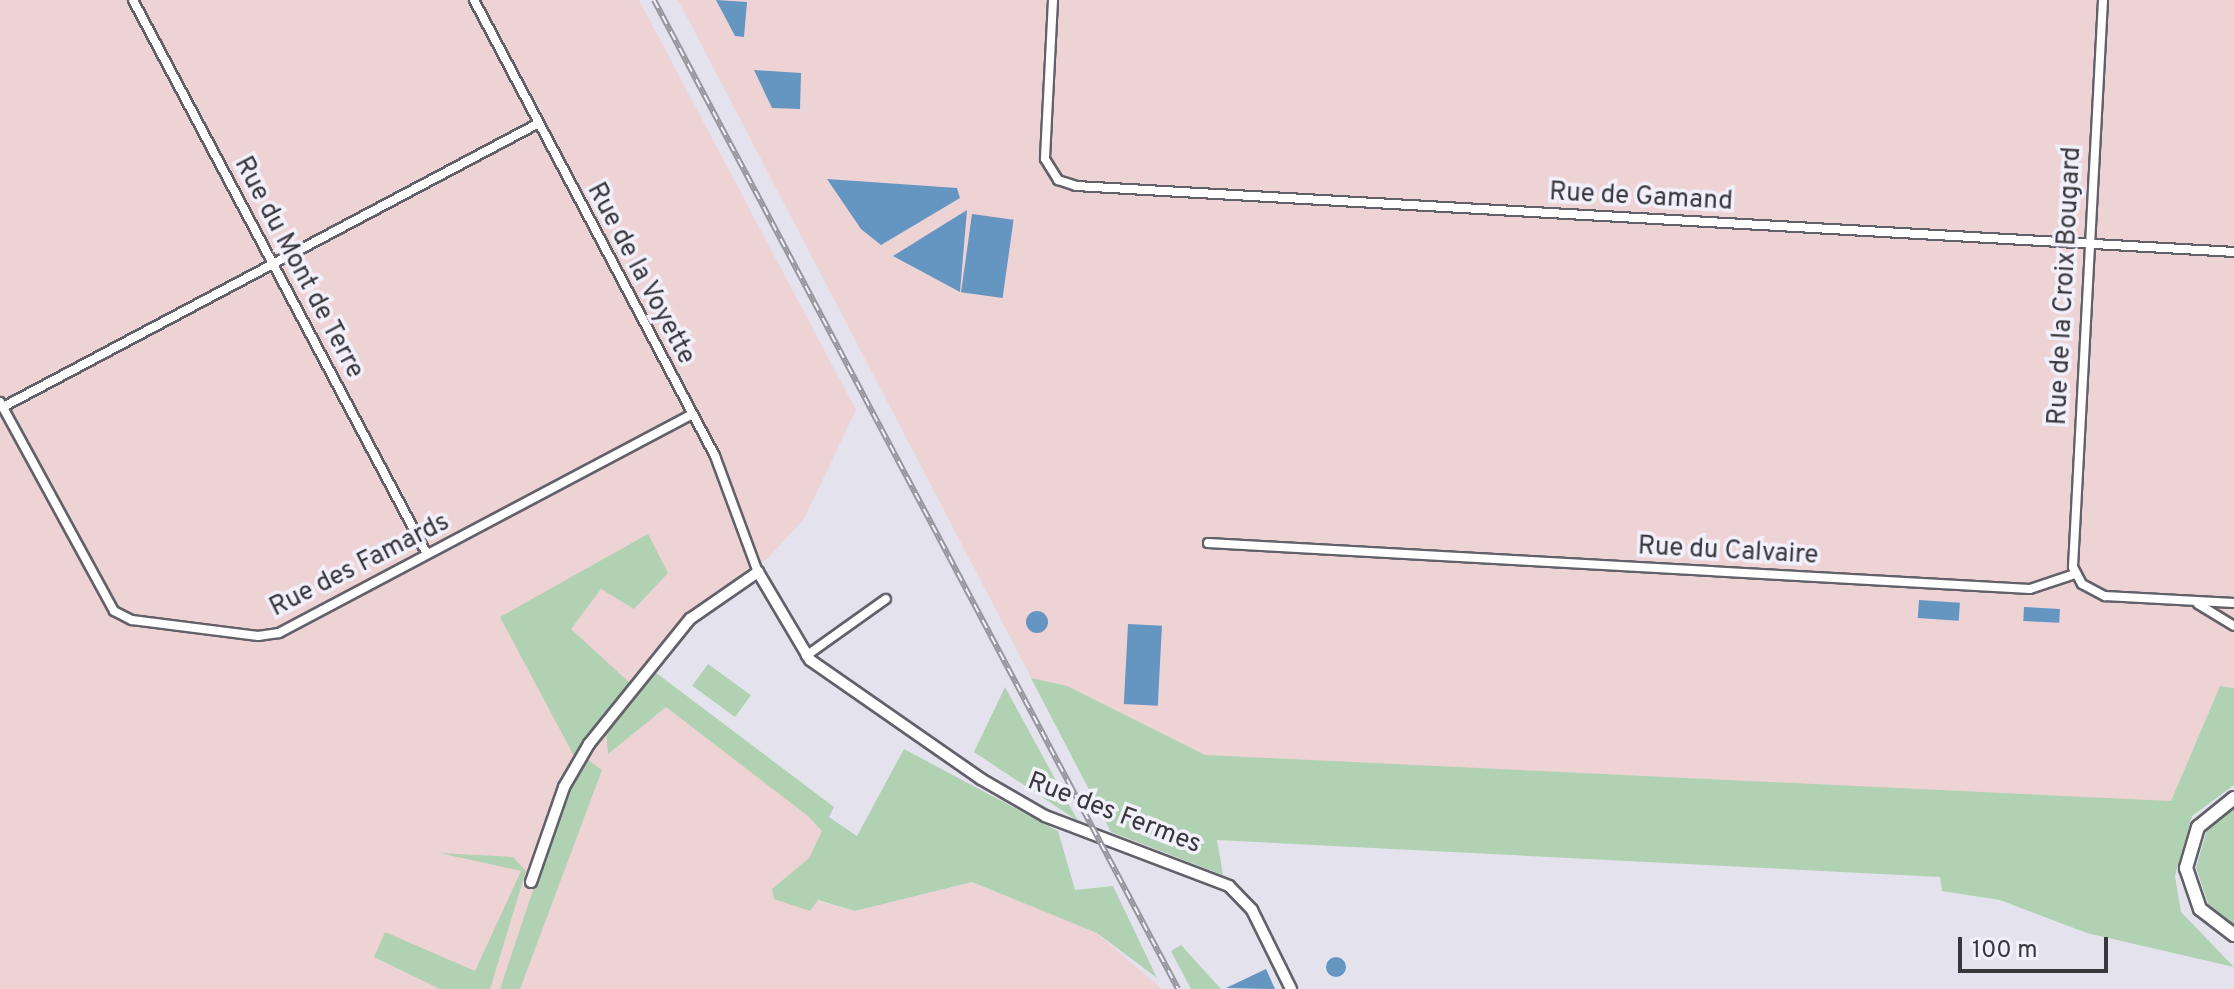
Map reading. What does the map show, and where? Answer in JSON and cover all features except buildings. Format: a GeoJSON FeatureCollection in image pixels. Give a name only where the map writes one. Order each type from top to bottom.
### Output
{"type":"FeatureCollection","features":[{"type":"Feature","properties":{"kind":"main road"},"geometry":{"type":"LineString","coordinates":[[2234,798],[2202,821],[2187,861],[2196,903],[2234,938]]}},
{"type":"Feature","properties":{"kind":"street","name":"Rue du Mont de Terre"},"geometry":{"type":"LineString","coordinates":[[133,0],[427,554]]}},
{"type":"Feature","properties":{"kind":"street","name":"Rue de la Voyette"},"geometry":{"type":"LineString","coordinates":[[474,0],[693,414],[758,572]]}},
{"type":"Feature","properties":{"kind":"street","name":"Rue de Gamand"},"geometry":{"type":"LineString","coordinates":[[1053,0],[1044,144],[1050,173],[1087,188],[2234,252]]}},
{"type":"Feature","properties":{"kind":"street","name":"Rue de la Croix Bougard"},"geometry":{"type":"LineString","coordinates":[[2075,574],[2088,243],[2103,0]]}},
{"type":"Feature","properties":{"kind":"street"},"geometry":{"type":"LineString","coordinates":[[2,404],[537,124]]}},
{"type":"Feature","properties":{"kind":"street","name":"Rue des Famards"},"geometry":{"type":"LineString","coordinates":[[2,404],[108,603],[132,620],[267,635],[693,414]]}},
{"type":"Feature","properties":{"kind":"street","name":"Rue du Calvaire"},"geometry":{"type":"LineString","coordinates":[[1208,543],[2030,589],[2075,574]]}},
{"type":"Feature","properties":{"kind":"street"},"geometry":{"type":"LineString","coordinates":[[531,882],[564,787],[594,738],[690,619],[758,572]]}},
{"type":"Feature","properties":{"kind":"street","name":"Rue des Fermes"},"geometry":{"type":"LineString","coordinates":[[758,572],[806,656],[1026,807],[1224,882],[1252,910],[1291,989]]}},
{"type":"Feature","properties":{"kind":"street"},"geometry":{"type":"LineString","coordinates":[[2075,574],[2105,596],[2234,603]]}},
{"type":"Feature","properties":{"kind":"street"},"geometry":{"type":"LineString","coordinates":[[806,656],[886,599]]}},
{"type":"Feature","properties":{"kind":"street"},"geometry":{"type":"LineString","coordinates":[[2189,600],[2234,626]]}},
{"type":"Feature","properties":{"kind":"shaded area"},"geometry":{"type":"Polygon","coordinates":[[[0,0],[639,0],[856,410],[804,519],[769,557],[684,615],[632,684],[829,817],[809,858],[772,889],[855,911],[972,882],[1097,933],[1162,989],[0,989],[0,0]]]}},
{"type":"Feature","properties":{"kind":"shaded area"},"geometry":{"type":"Polygon","coordinates":[[[678,0],[2234,0],[2234,688],[2220,686],[2171,801],[2167,835],[1084,779],[678,0]]]}},
{"type":"Feature","properties":{"kind":"green space"},"geometry":{"type":"Polygon","coordinates":[[[648,534],[668,573],[634,609],[601,589],[571,629],[631,684],[574,756],[500,617],[648,534]]]}},
{"type":"Feature","properties":{"kind":"green space"},"geometry":{"type":"Polygon","coordinates":[[[708,664],[751,695],[735,717],[692,686],[708,664]]]}},
{"type":"Feature","properties":{"kind":"green space"},"geometry":{"type":"Polygon","coordinates":[[[655,672],[834,807],[829,817],[857,836],[904,749],[1058,831],[1075,890],[1113,886],[1157,978],[1097,933],[972,882],[855,911],[818,900],[810,911],[774,899],[772,889],[809,858],[822,831],[808,816],[666,707],[608,754],[606,731],[655,672]]]}},
{"type":"Feature","properties":{"kind":"green space"},"geometry":{"type":"Polygon","coordinates":[[[1031,678],[1067,686],[1205,755],[2171,801],[2220,686],[2234,688],[2234,785],[2192,816],[2175,876],[2181,912],[2234,967],[2087,933],[2000,900],[1942,891],[1940,877],[1217,840],[1223,875],[1111,832],[1031,678]]]}},
{"type":"Feature","properties":{"kind":"green space"},"geometry":{"type":"Polygon","coordinates":[[[1005,687],[1078,821],[974,752],[1005,687]]]}},
{"type":"Feature","properties":{"kind":"green space"},"geometry":{"type":"Polygon","coordinates":[[[588,760],[602,770],[520,989],[500,989],[563,800],[588,760]]]}},
{"type":"Feature","properties":{"kind":"green space"},"geometry":{"type":"Polygon","coordinates":[[[2234,808],[2234,925],[2209,906],[2196,868],[2207,830],[2234,808]]]}},
{"type":"Feature","properties":{"kind":"green space"},"geometry":{"type":"Polygon","coordinates":[[[439,853],[513,857],[526,871],[490,989],[440,989],[374,957],[385,932],[475,971],[521,871],[439,853]]]}},
{"type":"Feature","properties":{"kind":"green space"},"geometry":{"type":"Polygon","coordinates":[[[1181,945],[1221,989],[1191,989],[1171,951],[1181,945]]]}},
{"type":"Feature","properties":{"kind":"water"},"geometry":{"type":"Polygon","coordinates":[[[716,0],[747,2],[744,37],[735,36],[716,0]]]}},
{"type":"Feature","properties":{"kind":"water"},"geometry":{"type":"Polygon","coordinates":[[[754,70],[801,73],[800,109],[772,108],[754,70]]]}},
{"type":"Feature","properties":{"kind":"water"},"geometry":{"type":"Polygon","coordinates":[[[827,179],[957,188],[960,198],[881,245],[861,229],[827,179]]]}},
{"type":"Feature","properties":{"kind":"water"},"geometry":{"type":"Polygon","coordinates":[[[967,210],[960,292],[893,256],[967,210]]]}},
{"type":"Feature","properties":{"kind":"water"},"geometry":{"type":"Polygon","coordinates":[[[972,214],[1014,220],[1003,298],[961,292],[972,214]]]}},
{"type":"Feature","properties":{"kind":"water"},"geometry":{"type":"Polygon","coordinates":[[[1919,600],[1960,603],[1959,621],[1918,618],[1919,600]]]}},
{"type":"Feature","properties":{"kind":"water"},"geometry":{"type":"Polygon","coordinates":[[[2024,607],[2060,609],[2059,623],[2023,621],[2024,607]]]}},
{"type":"Feature","properties":{"kind":"water"},"geometry":{"type":"Polygon","coordinates":[[[1037,611],[1045,614],[1048,622],[1045,630],[1037,633],[1029,630],[1026,622],[1029,614],[1037,611]]]}},
{"type":"Feature","properties":{"kind":"water"},"geometry":{"type":"Polygon","coordinates":[[[1128,624],[1162,626],[1158,706],[1124,704],[1128,624]]]}},
{"type":"Feature","properties":{"kind":"water"},"geometry":{"type":"Polygon","coordinates":[[[1332,957],[1340,957],[1346,967],[1340,977],[1332,977],[1326,971],[1326,963],[1332,957]]]}},
{"type":"Feature","properties":{"kind":"water"},"geometry":{"type":"Polygon","coordinates":[[[1266,969],[1275,989],[1226,988],[1266,969]]]}},
{"type":"Feature","properties":{"kind":"railway"},"geometry":{"type":"LineString","coordinates":[[654,0],[1178,989]]}}]}
